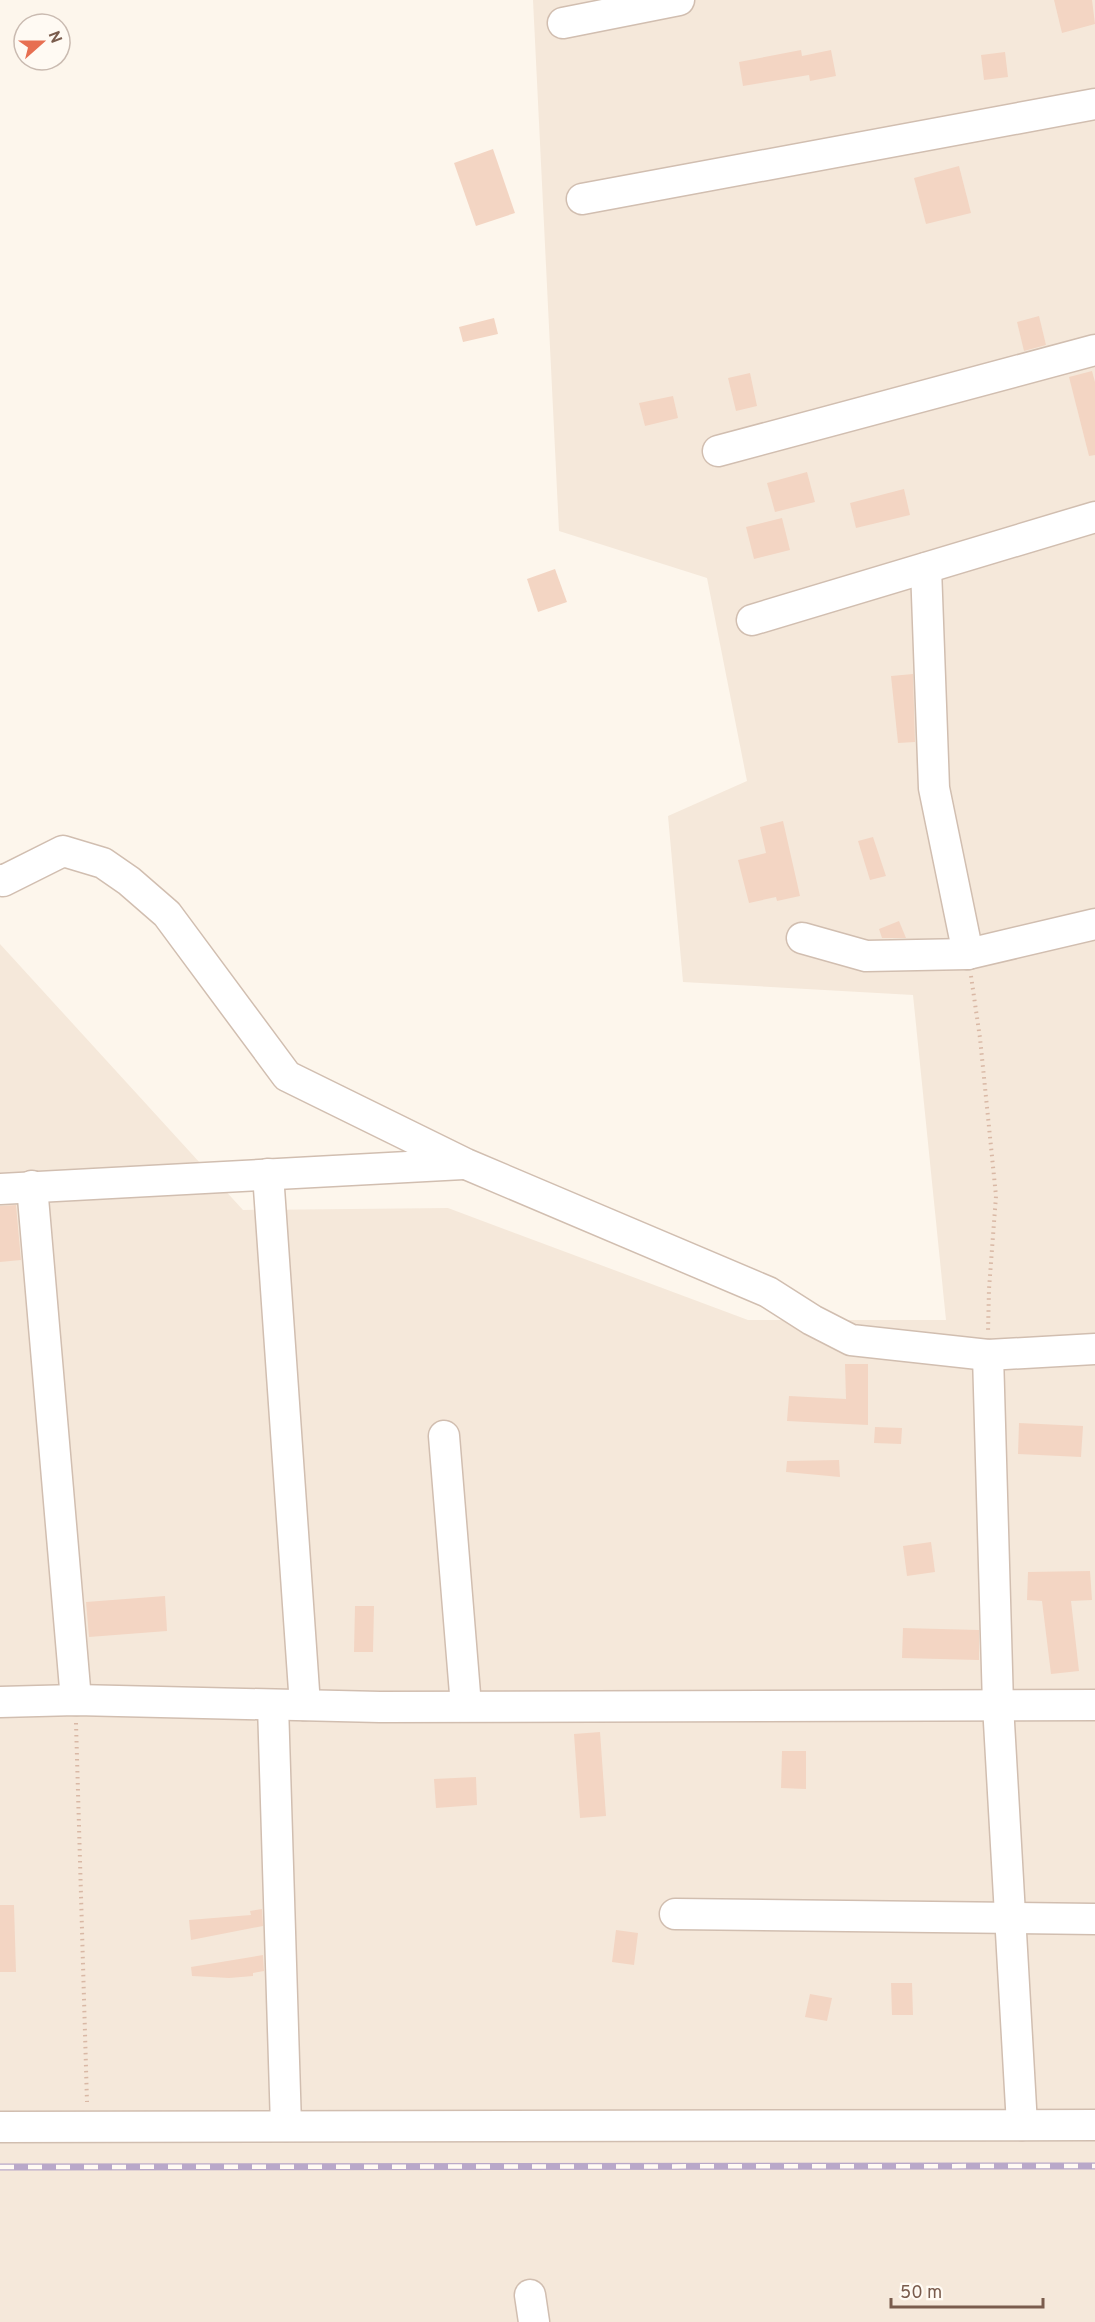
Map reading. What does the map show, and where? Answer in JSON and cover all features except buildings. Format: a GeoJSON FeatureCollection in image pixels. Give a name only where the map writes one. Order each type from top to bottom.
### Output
{"type":"FeatureCollection","features":[{"type":"Feature","properties":{"kind":"street"},"geometry":{"type":"LineString","coordinates":[[563,23],[678,0]]}},
{"type":"Feature","properties":{"kind":"street"},"geometry":{"type":"LineString","coordinates":[[582,200],[1095,104]]}},
{"type":"Feature","properties":{"kind":"street"},"geometry":{"type":"LineString","coordinates":[[718,451],[1095,350]]}},
{"type":"Feature","properties":{"kind":"street"},"geometry":{"type":"LineString","coordinates":[[752,620],[1095,517]]}},
{"type":"Feature","properties":{"kind":"street"},"geometry":{"type":"LineString","coordinates":[[926,568],[934,788],[968,954]]}},
{"type":"Feature","properties":{"kind":"street"},"geometry":{"type":"LineString","coordinates":[[1,881],[63,851],[103,863],[129,881],[167,914],[287,1076],[466,1164],[768,1292],[812,1320],[851,1340],[988,1355],[1095,1349]]}},
{"type":"Feature","properties":{"kind":"street"},"geometry":{"type":"LineString","coordinates":[[802,938],[867,956],[968,954],[1095,924]]}},
{"type":"Feature","properties":{"kind":"street"},"geometry":{"type":"LineString","coordinates":[[0,1189],[466,1164]]}},
{"type":"Feature","properties":{"kind":"street"},"geometry":{"type":"LineString","coordinates":[[268,1174],[304,1705]]}},
{"type":"Feature","properties":{"kind":"street"},"geometry":{"type":"LineString","coordinates":[[32,1186],[76,1700]]}},
{"type":"Feature","properties":{"kind":"street"},"geometry":{"type":"LineString","coordinates":[[988,1355],[998,1705],[1022,2125]]}},
{"type":"Feature","properties":{"kind":"street"},"geometry":{"type":"LineString","coordinates":[[444,1436],[466,1706]]}},
{"type":"Feature","properties":{"kind":"street"},"geometry":{"type":"LineString","coordinates":[[0,1702],[76,1700],[466,1706],[1095,1705]]}},
{"type":"Feature","properties":{"kind":"street"},"geometry":{"type":"LineString","coordinates":[[273,1704],[286,2126]]}},
{"type":"Feature","properties":{"kind":"street"},"geometry":{"type":"LineString","coordinates":[[675,1914],[1095,1919]]}},
{"type":"Feature","properties":{"kind":"street"},"geometry":{"type":"LineString","coordinates":[[0,2127],[1095,2125]]}},
{"type":"Feature","properties":{"kind":"path"},"geometry":{"type":"LineString","coordinates":[[968,954],[980,1038],[996,1196],[989,1289],[988,1355]]}},
{"type":"Feature","properties":{"kind":"path"},"geometry":{"type":"LineString","coordinates":[[76,1700],[87,2127]]}},
{"type":"Feature","properties":{"kind":"shaded area"},"geometry":{"type":"Polygon","coordinates":[[[533,0],[1095,0],[1095,2322],[0,2322],[0,944],[243,1210],[448,1208],[748,1320],[946,1320],[913,995],[683,982],[668,816],[747,781],[707,578],[559,531],[533,0]]]}},
{"type":"Feature","properties":{"kind":"railway"},"geometry":{"type":"LineString","coordinates":[[0,2167],[1095,2166]]}}]}
